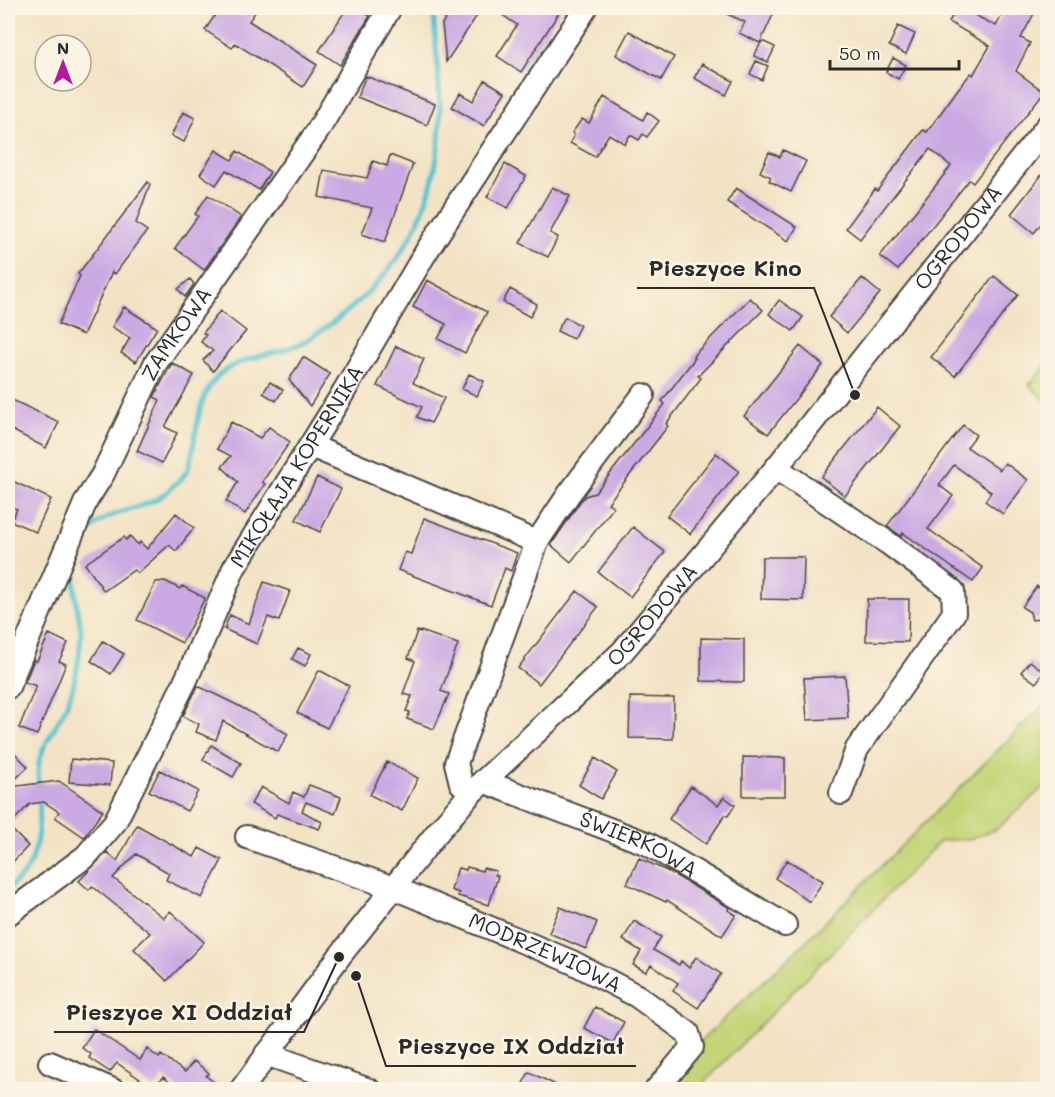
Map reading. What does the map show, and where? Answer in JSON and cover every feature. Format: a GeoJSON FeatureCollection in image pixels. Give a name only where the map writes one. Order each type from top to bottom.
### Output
{"type":"FeatureCollection","features":[{"type":"Feature","properties":{"kind":"street","name":"ZAMKOWA"},"geometry":{"type":"LineString","coordinates":[[8,687],[86,501],[103,474],[155,364],[317,132],[390,8]]}},
{"type":"Feature","properties":{"kind":"street","name":"MIKOŁAJA KOPERNIKA"},"geometry":{"type":"LineString","coordinates":[[8,914],[86,856],[115,822],[186,680],[234,568],[426,252],[586,8]]}},
{"type":"Feature","properties":{"kind":"street","name":"OGRODOWA"},"geometry":{"type":"LineString","coordinates":[[242,1089],[266,1054],[394,888],[477,787],[622,652],[776,468],[1047,125]]}},
{"type":"Feature","properties":{"kind":"street"},"geometry":{"type":"LineString","coordinates":[[477,787],[461,783],[456,763],[537,542],[569,494],[643,395]]}},
{"type":"Feature","properties":{"kind":"street"},"geometry":{"type":"LineString","coordinates":[[310,446],[537,542]]}},
{"type":"Feature","properties":{"kind":"street"},"geometry":{"type":"LineString","coordinates":[[776,468],[888,543],[953,591],[954,613],[857,749],[841,794]]}},
{"type":"Feature","properties":{"kind":"street","name":"ŚWIERKOWA"},"geometry":{"type":"LineString","coordinates":[[477,787],[648,843],[784,925]]}},
{"type":"Feature","properties":{"kind":"street","name":"MODRZEWIOWA"},"geometry":{"type":"LineString","coordinates":[[247,837],[394,888],[572,962],[638,996],[688,1033],[692,1047],[656,1089]]}},
{"type":"Feature","properties":{"kind":"street"},"geometry":{"type":"LineString","coordinates":[[266,1054],[369,1089]]}},
{"type":"Feature","properties":{"kind":"street"},"geometry":{"type":"LineString","coordinates":[[50,1063],[113,1089]]}},
{"type":"Feature","properties":{"kind":"green space"},"geometry":{"type":"Polygon","coordinates":[[[1047,365],[1047,402],[1029,385],[1047,365]]]}},
{"type":"Feature","properties":{"kind":"green space"},"geometry":{"type":"Polygon","coordinates":[[[1047,701],[1047,784],[997,829],[970,839],[940,841],[698,1089],[649,1090],[799,948],[1047,701]]]}},
{"type":"Feature","properties":{"kind":"building"},"geometry":{"type":"Polygon","coordinates":[[[220,8],[258,8],[249,21],[317,65],[303,87],[235,43],[232,48],[205,30],[220,8]]]}},
{"type":"Feature","properties":{"kind":"building"},"geometry":{"type":"Polygon","coordinates":[[[347,8],[357,8],[370,16],[340,65],[319,51],[347,8]]]}},
{"type":"Feature","properties":{"kind":"building"},"geometry":{"type":"Polygon","coordinates":[[[453,8],[482,8],[446,62],[442,24],[453,8]]]}},
{"type":"Feature","properties":{"kind":"building"},"geometry":{"type":"Polygon","coordinates":[[[492,8],[562,8],[521,72],[497,56],[517,25],[492,8]]]}},
{"type":"Feature","properties":{"kind":"building"},"geometry":{"type":"Polygon","coordinates":[[[714,8],[776,8],[760,43],[739,33],[745,22],[714,8]]]}},
{"type":"Feature","properties":{"kind":"building"},"geometry":{"type":"Polygon","coordinates":[[[957,8],[996,26],[1006,8],[1037,8],[1021,38],[1030,43],[1016,71],[1044,92],[973,183],[969,180],[898,270],[880,256],[951,166],[930,149],[860,239],[846,228],[923,130],[927,132],[958,89],[971,73],[973,75],[990,46],[949,22],[957,8]]]}},
{"type":"Feature","properties":{"kind":"building"},"geometry":{"type":"Polygon","coordinates":[[[898,26],[915,34],[906,54],[889,46],[898,26]]]}},
{"type":"Feature","properties":{"kind":"building"},"geometry":{"type":"Polygon","coordinates":[[[629,31],[674,57],[661,80],[616,55],[629,31]]]}},
{"type":"Feature","properties":{"kind":"building"},"geometry":{"type":"Polygon","coordinates":[[[762,41],[775,47],[768,62],[754,56],[762,41]]]}},
{"type":"Feature","properties":{"kind":"building"},"geometry":{"type":"Polygon","coordinates":[[[893,58],[906,65],[898,79],[886,72],[893,58]]]}},
{"type":"Feature","properties":{"kind":"building"},"geometry":{"type":"Polygon","coordinates":[[[756,61],[768,66],[762,80],[750,74],[756,61]]]}},
{"type":"Feature","properties":{"kind":"building"},"geometry":{"type":"Polygon","coordinates":[[[702,64],[733,81],[726,95],[694,78],[702,64]]]}},
{"type":"Feature","properties":{"kind":"building"},"geometry":{"type":"Polygon","coordinates":[[[366,76],[435,104],[427,125],[357,97],[366,76]]]}},
{"type":"Feature","properties":{"kind":"building"},"geometry":{"type":"Polygon","coordinates":[[[485,80],[505,92],[484,126],[452,107],[460,93],[473,101],[485,80]]]}},
{"type":"Feature","properties":{"kind":"building"},"geometry":{"type":"Polygon","coordinates":[[[604,97],[643,120],[647,112],[659,121],[647,137],[643,134],[639,140],[630,135],[625,144],[609,134],[595,157],[570,143],[574,135],[572,133],[582,119],[589,123],[604,97]]]}},
{"type":"Feature","properties":{"kind":"building"},"geometry":{"type":"Polygon","coordinates":[[[183,112],[195,118],[184,142],[171,136],[183,112]]]}},
{"type":"Feature","properties":{"kind":"building"},"geometry":{"type":"Polygon","coordinates":[[[216,150],[232,160],[237,151],[270,172],[259,190],[226,170],[216,185],[200,174],[216,150]]]}},
{"type":"Feature","properties":{"kind":"building"},"geometry":{"type":"Polygon","coordinates":[[[783,150],[806,161],[791,192],[769,181],[771,177],[760,172],[769,152],[780,157],[783,150]]]}},
{"type":"Feature","properties":{"kind":"building"},"geometry":{"type":"Polygon","coordinates":[[[390,155],[413,164],[385,242],[362,234],[372,208],[319,197],[324,170],[367,178],[373,161],[387,166],[390,155]]]}},
{"type":"Feature","properties":{"kind":"building"},"geometry":{"type":"Polygon","coordinates":[[[505,164],[526,176],[508,208],[487,197],[505,164]]]}},
{"type":"Feature","properties":{"kind":"building"},"geometry":{"type":"Polygon","coordinates":[[[1047,168],[1047,216],[1034,233],[1011,214],[1047,168]]]}},
{"type":"Feature","properties":{"kind":"building"},"geometry":{"type":"Polygon","coordinates":[[[148,182],[150,184],[136,223],[147,231],[115,274],[112,272],[83,335],[58,324],[80,276],[78,274],[148,182]]]}},
{"type":"Feature","properties":{"kind":"building"},"geometry":{"type":"Polygon","coordinates":[[[552,187],[570,196],[550,233],[558,237],[548,257],[520,243],[552,187]]]}},
{"type":"Feature","properties":{"kind":"building"},"geometry":{"type":"Polygon","coordinates":[[[736,188],[797,227],[788,241],[727,202],[736,188]]]}},
{"type":"Feature","properties":{"kind":"building"},"geometry":{"type":"Polygon","coordinates":[[[208,195],[241,217],[204,270],[175,248],[198,216],[195,214],[208,195]]]}},
{"type":"Feature","properties":{"kind":"building"},"geometry":{"type":"Polygon","coordinates":[[[994,276],[1018,295],[955,376],[931,357],[994,276]]]}},
{"type":"Feature","properties":{"kind":"building"},"geometry":{"type":"Polygon","coordinates":[[[862,278],[880,293],[847,333],[829,317],[862,278]]]}},
{"type":"Feature","properties":{"kind":"building"},"geometry":{"type":"Polygon","coordinates":[[[190,279],[194,284],[185,297],[178,289],[190,279]]]}},
{"type":"Feature","properties":{"kind":"building"},"geometry":{"type":"Polygon","coordinates":[[[427,280],[487,312],[465,353],[438,339],[446,324],[413,307],[427,280]]]}},
{"type":"Feature","properties":{"kind":"building"},"geometry":{"type":"Polygon","coordinates":[[[510,289],[537,304],[530,317],[503,302],[510,289]]]}},
{"type":"Feature","properties":{"kind":"building"},"geometry":{"type":"Polygon","coordinates":[[[750,298],[763,310],[698,376],[701,378],[666,424],[668,426],[608,503],[614,507],[571,562],[551,545],[580,502],[585,496],[595,493],[665,404],[662,401],[695,358],[693,356],[750,298]]]}},
{"type":"Feature","properties":{"kind":"building"},"geometry":{"type":"Polygon","coordinates":[[[779,300],[803,317],[793,331],[769,314],[779,300]]]}},
{"type":"Feature","properties":{"kind":"building"},"geometry":{"type":"Polygon","coordinates":[[[124,307],[157,328],[136,362],[121,353],[130,338],[112,327],[124,307]]]}},
{"type":"Feature","properties":{"kind":"building"},"geometry":{"type":"Polygon","coordinates":[[[220,311],[246,331],[213,371],[203,360],[213,351],[201,342],[206,335],[203,333],[220,311]]]}},
{"type":"Feature","properties":{"kind":"building"},"geometry":{"type":"Polygon","coordinates":[[[565,317],[580,325],[573,339],[557,331],[565,317]]]}},
{"type":"Feature","properties":{"kind":"building"},"geometry":{"type":"Polygon","coordinates":[[[396,346],[424,359],[413,383],[444,398],[431,423],[417,417],[422,407],[377,386],[396,346]]]}},
{"type":"Feature","properties":{"kind":"building"},"geometry":{"type":"Polygon","coordinates":[[[800,346],[823,365],[768,434],[744,416],[800,346]]]}},
{"type":"Feature","properties":{"kind":"building"},"geometry":{"type":"Polygon","coordinates":[[[303,357],[330,374],[310,406],[289,380],[303,357]]]}},
{"type":"Feature","properties":{"kind":"building"},"geometry":{"type":"Polygon","coordinates":[[[172,363],[194,375],[165,427],[177,433],[162,463],[137,451],[160,400],[154,397],[172,363]]]}},
{"type":"Feature","properties":{"kind":"building"},"geometry":{"type":"Polygon","coordinates":[[[469,374],[484,381],[477,396],[462,389],[469,374]]]}},
{"type":"Feature","properties":{"kind":"building"},"geometry":{"type":"Polygon","coordinates":[[[270,382],[283,390],[276,401],[263,393],[270,382]]]}},
{"type":"Feature","properties":{"kind":"building"},"geometry":{"type":"Polygon","coordinates":[[[8,398],[59,422],[46,448],[8,428],[8,398]]]}},
{"type":"Feature","properties":{"kind":"building"},"geometry":{"type":"Polygon","coordinates":[[[877,407],[900,426],[845,496],[821,477],[877,407]]]}},
{"type":"Feature","properties":{"kind":"building"},"geometry":{"type":"Polygon","coordinates":[[[231,422],[260,438],[269,427],[290,442],[262,482],[265,484],[245,514],[226,501],[238,482],[222,467],[231,456],[217,449],[231,422]]]}},
{"type":"Feature","properties":{"kind":"building"},"geometry":{"type":"Polygon","coordinates":[[[963,425],[976,435],[967,447],[1000,470],[1005,463],[1028,480],[1003,514],[985,501],[991,492],[954,465],[939,485],[953,496],[928,529],[983,568],[973,582],[903,533],[901,536],[887,526],[963,425]]]}},
{"type":"Feature","properties":{"kind":"building"},"geometry":{"type":"Polygon","coordinates":[[[716,453],[739,471],[690,534],[667,516],[716,453]]]}},
{"type":"Feature","properties":{"kind":"building"},"geometry":{"type":"Polygon","coordinates":[[[317,477],[341,489],[320,532],[296,520],[317,477]]]}},
{"type":"Feature","properties":{"kind":"building"},"geometry":{"type":"Polygon","coordinates":[[[8,479],[51,499],[36,532],[11,521],[17,509],[8,505],[8,479]]]}},
{"type":"Feature","properties":{"kind":"building"},"geometry":{"type":"Polygon","coordinates":[[[176,513],[194,528],[176,551],[169,545],[138,573],[134,570],[104,591],[85,564],[124,537],[126,540],[130,536],[138,545],[140,542],[147,549],[176,513]]]}},
{"type":"Feature","properties":{"kind":"building"},"geometry":{"type":"Polygon","coordinates":[[[424,518],[517,553],[511,571],[505,568],[491,605],[398,570],[405,552],[411,554],[424,518]]]}},
{"type":"Feature","properties":{"kind":"building"},"geometry":{"type":"Polygon","coordinates":[[[633,527],[665,552],[630,597],[598,572],[633,527]]]}},
{"type":"Feature","properties":{"kind":"building"},"geometry":{"type":"Polygon","coordinates":[[[762,557],[804,557],[803,600],[761,599],[762,557]]]}},
{"type":"Feature","properties":{"kind":"building"},"geometry":{"type":"Polygon","coordinates":[[[165,581],[180,589],[182,586],[205,598],[182,643],[137,620],[156,582],[165,581]]]}},
{"type":"Feature","properties":{"kind":"building"},"geometry":{"type":"Polygon","coordinates":[[[264,582],[290,591],[279,621],[268,617],[257,644],[224,629],[230,615],[249,624],[264,582]]]}},
{"type":"Feature","properties":{"kind":"building"},"geometry":{"type":"Polygon","coordinates":[[[1037,586],[1047,594],[1047,625],[1039,619],[1032,620],[1030,612],[1022,607],[1037,586]]]}},
{"type":"Feature","properties":{"kind":"building"},"geometry":{"type":"Polygon","coordinates":[[[577,591],[598,607],[539,684],[518,668],[577,591]]]}},
{"type":"Feature","properties":{"kind":"building"},"geometry":{"type":"Polygon","coordinates":[[[867,599],[909,599],[908,642],[866,641],[867,599]]]}},
{"type":"Feature","properties":{"kind":"building"},"geometry":{"type":"Polygon","coordinates":[[[417,631],[458,644],[441,691],[449,694],[434,729],[407,719],[410,712],[406,711],[412,696],[403,694],[415,661],[408,658],[417,631]]]}},
{"type":"Feature","properties":{"kind":"building"},"geometry":{"type":"Polygon","coordinates":[[[49,634],[68,643],[59,661],[66,664],[37,735],[19,728],[36,686],[25,682],[49,634]]]}},
{"type":"Feature","properties":{"kind":"building"},"geometry":{"type":"Polygon","coordinates":[[[701,638],[744,639],[744,682],[701,681],[701,638]]]}},
{"type":"Feature","properties":{"kind":"building"},"geometry":{"type":"Polygon","coordinates":[[[103,641],[124,654],[111,674],[91,661],[103,641]]]}},
{"type":"Feature","properties":{"kind":"building"},"geometry":{"type":"Polygon","coordinates":[[[298,648],[311,654],[305,666],[292,659],[298,648]]]}},
{"type":"Feature","properties":{"kind":"building"},"geometry":{"type":"Polygon","coordinates":[[[1030,661],[1044,672],[1036,683],[1021,672],[1030,661]]]}},
{"type":"Feature","properties":{"kind":"building"},"geometry":{"type":"Polygon","coordinates":[[[319,670],[349,686],[327,728],[297,713],[319,670]]]}},
{"type":"Feature","properties":{"kind":"building"},"geometry":{"type":"Polygon","coordinates":[[[845,676],[848,718],[807,720],[804,678],[845,676]]]}},
{"type":"Feature","properties":{"kind":"building"},"geometry":{"type":"Polygon","coordinates":[[[198,686],[288,734],[278,752],[223,721],[216,740],[196,732],[199,724],[183,716],[198,686]]]}},
{"type":"Feature","properties":{"kind":"building"},"geometry":{"type":"Polygon","coordinates":[[[630,697],[674,698],[673,739],[629,738],[630,697]]]}},
{"type":"Feature","properties":{"kind":"building"},"geometry":{"type":"Polygon","coordinates":[[[211,745],[241,763],[233,777],[203,760],[211,745]]]}},
{"type":"Feature","properties":{"kind":"building"},"geometry":{"type":"Polygon","coordinates":[[[8,746],[28,767],[8,786],[8,746]]]}},
{"type":"Feature","properties":{"kind":"building"},"geometry":{"type":"Polygon","coordinates":[[[743,757],[785,758],[785,796],[743,796],[743,757]]]}},
{"type":"Feature","properties":{"kind":"building"},"geometry":{"type":"Polygon","coordinates":[[[595,758],[617,772],[601,799],[579,785],[595,758]]]}},
{"type":"Feature","properties":{"kind":"building"},"geometry":{"type":"Polygon","coordinates":[[[71,759],[112,763],[110,785],[69,782],[71,759]]]}},
{"type":"Feature","properties":{"kind":"building"},"geometry":{"type":"Polygon","coordinates":[[[387,762],[418,778],[402,811],[370,795],[387,762]]]}},
{"type":"Feature","properties":{"kind":"building"},"geometry":{"type":"Polygon","coordinates":[[[160,770],[198,791],[187,811],[149,791],[160,770]]]}},
{"type":"Feature","properties":{"kind":"building"},"geometry":{"type":"Polygon","coordinates":[[[59,781],[103,811],[84,837],[55,817],[59,812],[44,802],[30,804],[8,826],[8,787],[59,781]]]}},
{"type":"Feature","properties":{"kind":"building"},"geometry":{"type":"Polygon","coordinates":[[[309,785],[341,797],[335,814],[306,802],[302,811],[322,822],[319,829],[277,814],[275,818],[251,804],[261,787],[289,803],[293,792],[304,797],[309,785]]]}},
{"type":"Feature","properties":{"kind":"building"},"geometry":{"type":"Polygon","coordinates":[[[691,786],[718,805],[724,797],[735,805],[728,816],[725,815],[706,844],[669,819],[691,786]]]}},
{"type":"Feature","properties":{"kind":"building"},"geometry":{"type":"Polygon","coordinates":[[[137,825],[194,857],[199,848],[222,860],[202,898],[166,880],[169,873],[136,854],[113,878],[164,918],[170,911],[204,942],[167,981],[134,949],[150,933],[92,886],[89,890],[79,881],[107,852],[117,861],[137,825]]]}},
{"type":"Feature","properties":{"kind":"building"},"geometry":{"type":"Polygon","coordinates":[[[8,826],[28,846],[8,867],[8,826]]]}},
{"type":"Feature","properties":{"kind":"building"},"geometry":{"type":"Polygon","coordinates":[[[639,858],[671,873],[730,908],[728,910],[736,915],[722,936],[667,900],[666,902],[627,884],[639,858]]]}},
{"type":"Feature","properties":{"kind":"building"},"geometry":{"type":"Polygon","coordinates":[[[787,860],[823,881],[810,902],[775,878],[787,860]]]}},
{"type":"Feature","properties":{"kind":"building"},"geometry":{"type":"Polygon","coordinates":[[[467,867],[482,871],[483,868],[496,871],[495,875],[498,876],[489,905],[458,896],[459,893],[451,890],[458,868],[466,870],[467,867]]]}},
{"type":"Feature","properties":{"kind":"building"},"geometry":{"type":"Polygon","coordinates":[[[560,907],[597,922],[586,949],[549,933],[560,907]]]}},
{"type":"Feature","properties":{"kind":"building"},"geometry":{"type":"Polygon","coordinates":[[[634,921],[661,937],[653,950],[679,965],[681,961],[689,968],[696,957],[721,974],[698,1008],[673,991],[678,983],[651,965],[646,972],[633,965],[641,951],[623,940],[634,921]]]}},
{"type":"Feature","properties":{"kind":"building"},"geometry":{"type":"Polygon","coordinates":[[[595,1007],[624,1022],[613,1043],[584,1028],[595,1007]]]}},
{"type":"Feature","properties":{"kind":"building"},"geometry":{"type":"Polygon","coordinates":[[[94,1029],[140,1060],[147,1049],[159,1058],[161,1055],[185,1072],[194,1061],[209,1073],[206,1076],[223,1089],[179,1089],[163,1077],[154,1089],[117,1063],[110,1072],[89,1058],[91,1054],[82,1048],[94,1029]]]}},
{"type":"Feature","properties":{"kind":"building"},"geometry":{"type":"Polygon","coordinates":[[[529,1072],[564,1089],[520,1089],[529,1072]]]}},
{"type":"Feature","properties":{"kind":"waterway"},"geometry":{"type":"LineString","coordinates":[[8,889],[25,872],[32,859],[39,823],[39,760],[66,707],[72,690],[80,652],[81,627],[75,579],[82,544],[95,526],[105,519],[151,502],[185,475],[191,458],[200,410],[216,378],[248,359],[286,349],[309,339],[363,298],[385,275],[403,250],[418,222],[429,193],[437,160],[440,112],[434,18],[436,8]]}},
{"type":"Feature","properties":{"kind":"place","name":"Pieszyce Kino"},"geometry":{"type":"Point","coordinates":[855,395]}},
{"type":"Feature","properties":{"kind":"place","name":"Pieszyce XI Oddział"},"geometry":{"type":"Point","coordinates":[339,957]}},
{"type":"Feature","properties":{"kind":"place","name":"Pieszyce IX Oddział"},"geometry":{"type":"Point","coordinates":[356,976]}}]}
